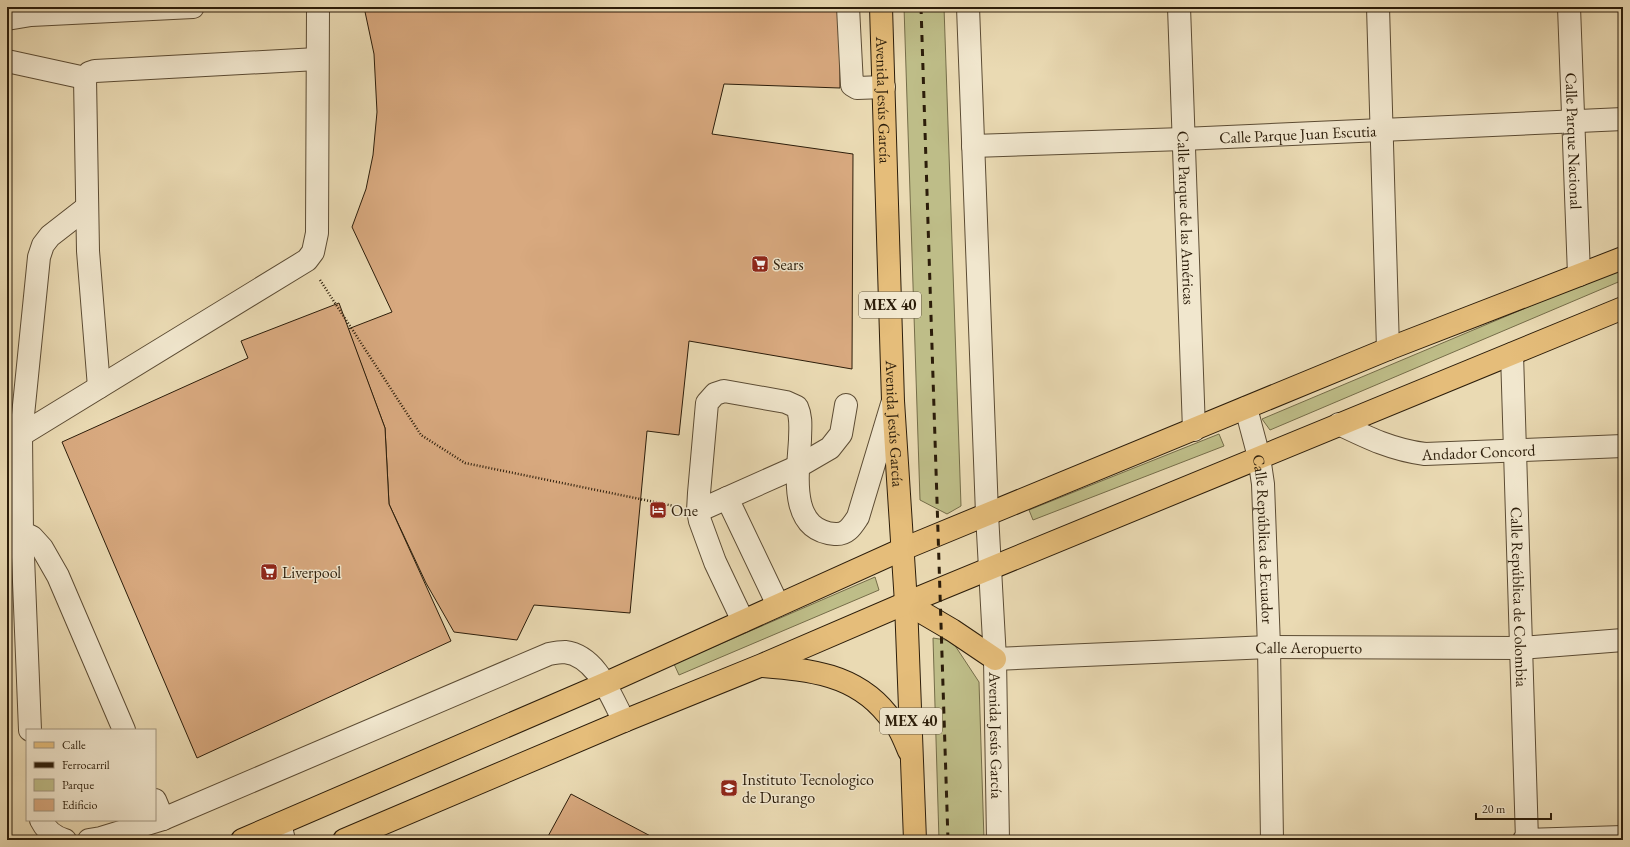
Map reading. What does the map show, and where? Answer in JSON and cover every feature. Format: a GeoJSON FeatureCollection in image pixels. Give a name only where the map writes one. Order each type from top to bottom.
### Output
{"type":"FeatureCollection","features":[{"type":"Feature","properties":{"kind":"main road","name":"Avenida Jesús García"},"geometry":{"type":"LineString","coordinates":[[881,7],[893,401],[906,603],[914,837]]}},
{"type":"Feature","properties":{"kind":"main road"},"geometry":{"type":"LineString","coordinates":[[242,840],[282,832],[902,549],[1388,349],[1623,258]]}},
{"type":"Feature","properties":{"kind":"main road"},"geometry":{"type":"LineString","coordinates":[[344,840],[990,568],[1623,308]]}},
{"type":"Feature","properties":{"kind":"main road"},"geometry":{"type":"LineString","coordinates":[[906,603],[952,630],[994,659]]}},
{"type":"Feature","properties":{"kind":"main road"},"geometry":{"type":"LineString","coordinates":[[762,665],[806,670],[835,677],[859,689],[880,705],[898,728],[912,759]]}},
{"type":"Feature","properties":{"kind":"street"},"geometry":{"type":"LineString","coordinates":[[7,19],[31,15],[193,7]]}},
{"type":"Feature","properties":{"kind":"street"},"geometry":{"type":"LineString","coordinates":[[21,435],[307,260],[313,252],[317,233],[318,7]]}},
{"type":"Feature","properties":{"kind":"street"},"geometry":{"type":"LineString","coordinates":[[848,7],[852,85],[857,88],[884,87]]}},
{"type":"Feature","properties":{"kind":"street","name":"Avenida Jesús García"},"geometry":{"type":"LineString","coordinates":[[968,7],[987,514],[994,659],[998,840]]}},
{"type":"Feature","properties":{"kind":"street","name":"Calle Parque de las Américas"},"geometry":{"type":"LineString","coordinates":[[1179,7],[1194,430]]}},
{"type":"Feature","properties":{"kind":"street"},"geometry":{"type":"LineString","coordinates":[[1378,7],[1388,349]]}},
{"type":"Feature","properties":{"kind":"street","name":"Calle Parque Nacional"},"geometry":{"type":"LineString","coordinates":[[1569,7],[1572,122],[1579,275]]}},
{"type":"Feature","properties":{"kind":"street"},"geometry":{"type":"LineString","coordinates":[[7,61],[90,75],[317,59]]}},
{"type":"Feature","properties":{"kind":"street"},"geometry":{"type":"LineString","coordinates":[[90,75],[86,208],[99,387]]}},
{"type":"Feature","properties":{"kind":"street","name":"Calle Parque Juan Escutia"},"geometry":{"type":"LineString","coordinates":[[973,146],[1183,139],[1623,119]]}},
{"type":"Feature","properties":{"kind":"street"},"geometry":{"type":"LineString","coordinates":[[30,729],[15,537],[21,435],[39,257],[43,245],[50,236],[86,208]]}},
{"type":"Feature","properties":{"kind":"street","name":"Calle República de Colombia"},"geometry":{"type":"LineString","coordinates":[[1512,354],[1527,840]]}},
{"type":"Feature","properties":{"kind":"street"},"geometry":{"type":"LineString","coordinates":[[743,621],[704,536],[698,511],[707,403],[715,394],[724,391],[786,402],[796,407],[800,413],[801,420],[799,466],[800,506],[804,517],[812,526],[822,531],[839,535],[847,532],[858,517],[893,401]]}},
{"type":"Feature","properties":{"kind":"street"},"geometry":{"type":"LineString","coordinates":[[698,511],[799,466],[830,448],[841,434],[846,405]]}},
{"type":"Feature","properties":{"kind":"street","name":"Calle República de Ecuador"},"geometry":{"type":"LineString","coordinates":[[1246,408],[1259,457],[1264,514],[1269,647],[1272,840]]}},
{"type":"Feature","properties":{"kind":"street","name":"Andador Concord"},"geometry":{"type":"LineString","coordinates":[[1339,424],[1387,446],[1405,452],[1425,454],[1623,446]]}},
{"type":"Feature","properties":{"kind":"street"},"geometry":{"type":"LineString","coordinates":[[727,498],[778,605]]}},
{"type":"Feature","properties":{"kind":"street"},"geometry":{"type":"LineString","coordinates":[[15,537],[32,537],[42,548],[58,576],[124,729]]}},
{"type":"Feature","properties":{"kind":"street","name":"Calle Aeropuerto"},"geometry":{"type":"LineString","coordinates":[[994,659],[1269,647],[1521,648],[1623,640]]}},
{"type":"Feature","properties":{"kind":"street"},"geometry":{"type":"LineString","coordinates":[[159,810],[549,654],[565,652],[584,661],[592,667],[604,684],[624,721]]}},
{"type":"Feature","properties":{"kind":"street"},"geometry":{"type":"LineString","coordinates":[[42,821],[45,828],[57,838],[65,840]]}},
{"type":"Feature","properties":{"kind":"street"},"geometry":{"type":"LineString","coordinates":[[89,840],[101,838],[136,821]]}},
{"type":"Feature","properties":{"kind":"street"},"geometry":{"type":"LineString","coordinates":[[1524,840],[1623,837]]}},
{"type":"Feature","properties":{"kind":"path"},"geometry":{"type":"LineString","coordinates":[[307,260],[421,435],[465,463],[698,511]]}},
{"type":"Feature","properties":{"kind":"green space"},"geometry":{"type":"Polygon","coordinates":[[[904,7],[944,7],[961,506],[947,514],[920,500],[904,7]]]}},
{"type":"Feature","properties":{"kind":"green space"},"geometry":{"type":"Polygon","coordinates":[[[1623,267],[1623,280],[1270,430],[1262,419],[1623,267]]]}},
{"type":"Feature","properties":{"kind":"green space"},"geometry":{"type":"Polygon","coordinates":[[[1219,434],[1224,446],[1033,520],[1029,510],[1219,434]]]}},
{"type":"Feature","properties":{"kind":"green space"},"geometry":{"type":"Polygon","coordinates":[[[875,577],[879,590],[679,675],[674,664],[875,577]]]}},
{"type":"Feature","properties":{"kind":"green space"},"geometry":{"type":"Polygon","coordinates":[[[933,638],[952,641],[979,682],[984,840],[939,840],[933,638]]]}},
{"type":"Feature","properties":{"kind":"building"},"geometry":{"type":"Polygon","coordinates":[[[364,7],[840,7],[840,88],[724,84],[712,134],[853,154],[852,369],[689,341],[679,435],[647,431],[630,613],[534,605],[517,640],[454,632],[426,583],[389,504],[385,428],[348,329],[392,312],[352,227],[366,189],[373,155],[377,112],[374,54],[364,7]]]}},
{"type":"Feature","properties":{"kind":"building","name":"Liverpool"},"geometry":{"type":"Polygon","coordinates":[[[339,303],[385,428],[389,504],[451,641],[197,758],[62,442],[248,358],[241,341],[339,303]]]}},
{"type":"Feature","properties":{"kind":"building"},"geometry":{"type":"Polygon","coordinates":[[[571,794],[658,840],[546,840],[571,794]]]}},
{"type":"Feature","properties":{"kind":"railway"},"geometry":{"type":"LineString","coordinates":[[921,7],[948,840]]}},
{"type":"Feature","properties":{"kind":"place","name":"Sears"},"geometry":{"type":"Point","coordinates":[760,264]}},
{"type":"Feature","properties":{"kind":"place","name":"One"},"geometry":{"type":"Point","coordinates":[658,510]}},
{"type":"Feature","properties":{"kind":"place","name":"Liverpool"},"geometry":{"type":"Point","coordinates":[269,572]}},
{"type":"Feature","properties":{"kind":"place","name":"Instituto Tecnologico de Durango"},"geometry":{"type":"Point","coordinates":[729,788]}}]}
